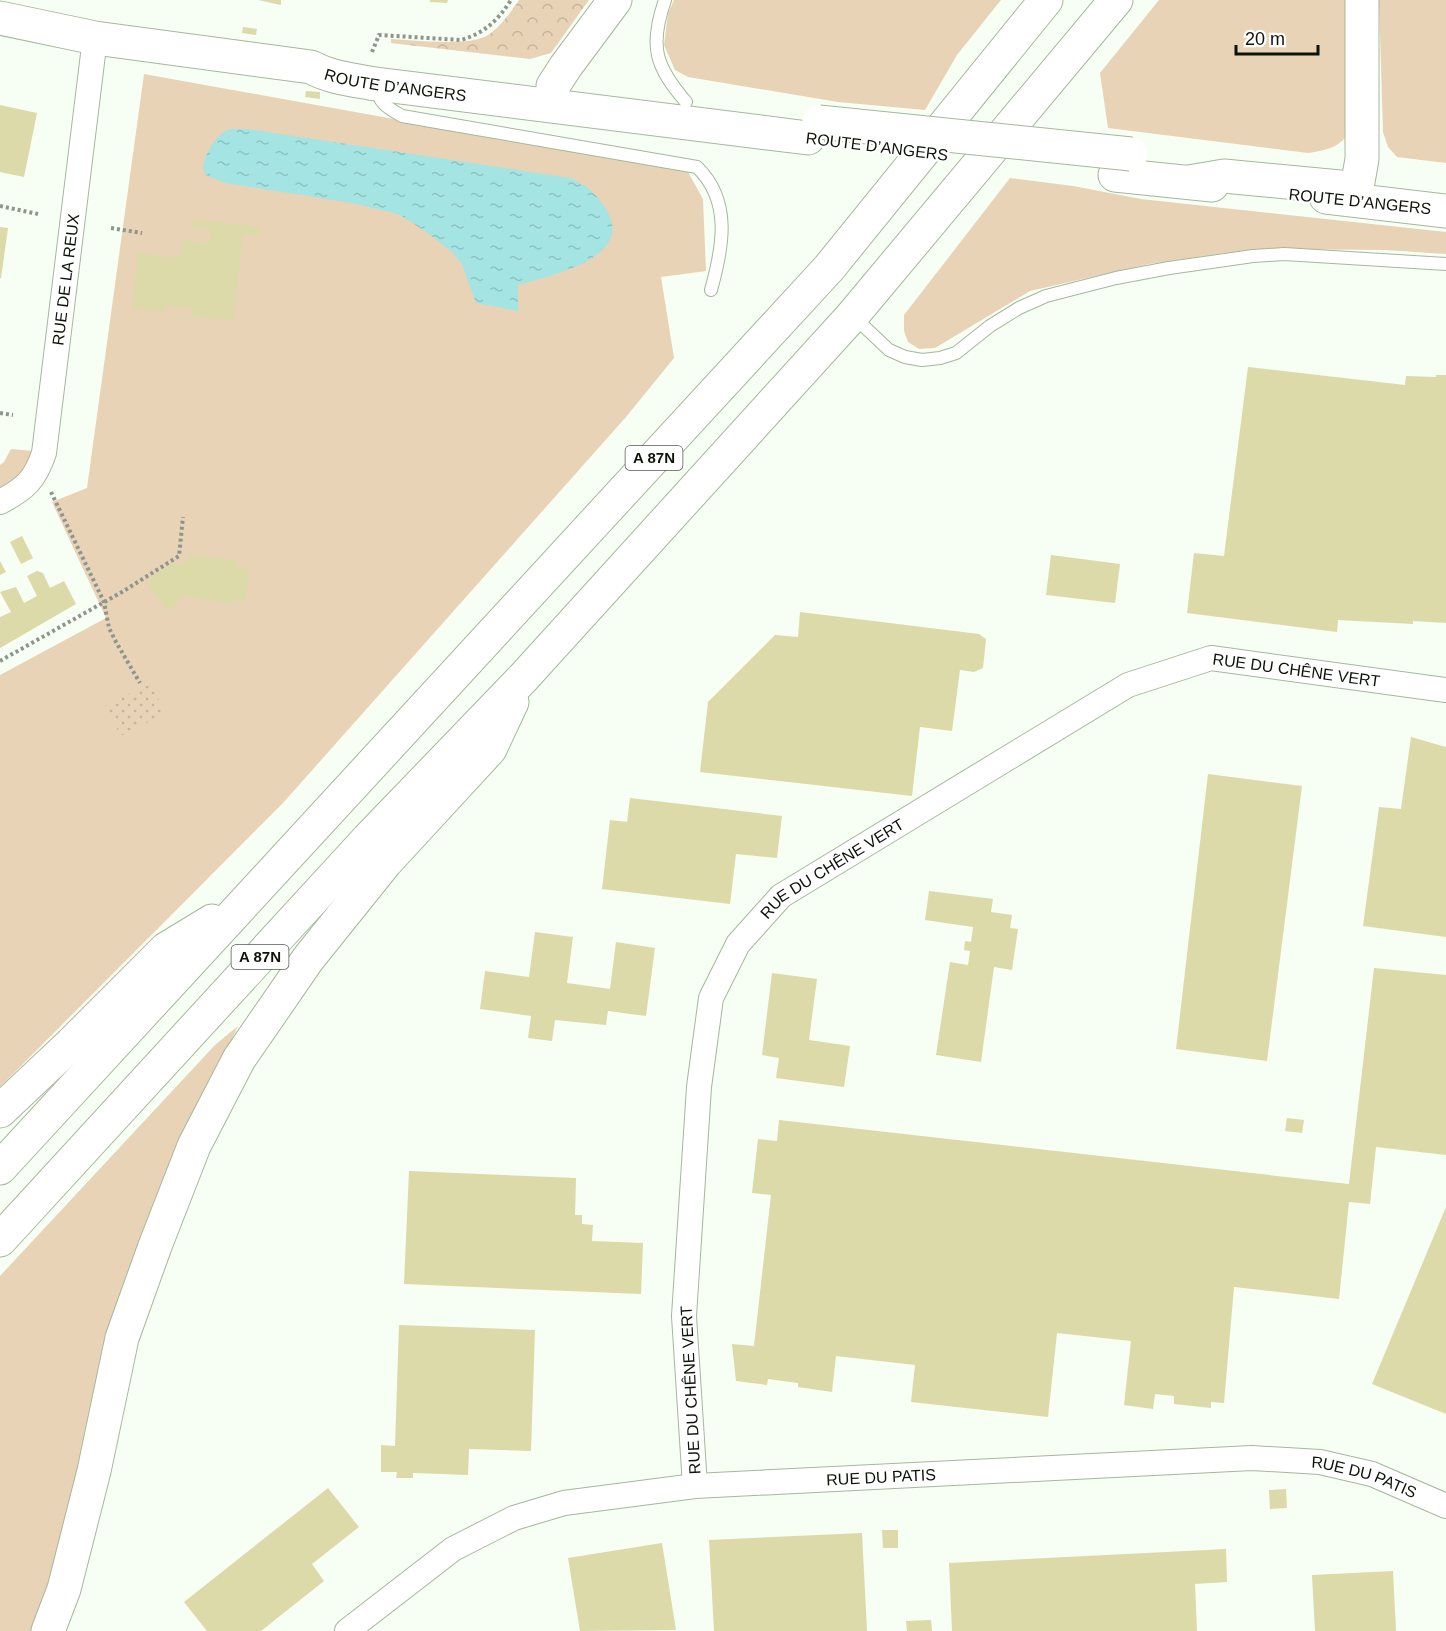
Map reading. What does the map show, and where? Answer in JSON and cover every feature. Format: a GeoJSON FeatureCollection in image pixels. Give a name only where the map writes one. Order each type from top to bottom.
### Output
{"type":"FeatureCollection","features":[{"type":"Feature","properties":{"kind":"main road"},"geometry":{"type":"LineString","coordinates":[[554,86],[615,0]]}},
{"type":"Feature","properties":{"kind":"main road","name":"A 87N"},"geometry":{"type":"LineString","coordinates":[[0,1240],[368,839],[524,677],[852,316],[1116,0]]}},
{"type":"Feature","properties":{"kind":"main road"},"geometry":{"type":"LineString","coordinates":[[1189,182],[1224,176],[1350,188],[1358,182],[1362,159],[1362,0]]}},
{"type":"Feature","properties":{"kind":"main road","name":"A 87N"},"geometry":{"type":"LineString","coordinates":[[0,1168],[829,268],[1029,15]]}},
{"type":"Feature","properties":{"kind":"main road","name":"ROUTE D’ANGERS"},"geometry":{"type":"LineString","coordinates":[[0,18],[94,38],[311,67],[331,76],[371,74],[554,86],[686,102],[814,130]]}},
{"type":"Feature","properties":{"kind":"main road","name":"ROUTE D’ANGERS"},"geometry":{"type":"LineString","coordinates":[[371,74],[814,130],[1123,165],[1358,182],[1446,191]]}},
{"type":"Feature","properties":{"kind":"main road","name":"ROUTE D’ANGERS"},"geometry":{"type":"LineString","coordinates":[[1123,165],[1189,182],[1446,211]]}},
{"type":"Feature","properties":{"kind":"main road"},"geometry":{"type":"LineString","coordinates":[[48,1631],[64,1589],[94,1471],[122,1338],[194,1146],[239,1059],[308,959],[385,863],[490,749],[524,677]]}},
{"type":"Feature","properties":{"kind":"main road"},"geometry":{"type":"LineString","coordinates":[[0,1112],[166,949],[244,901]]}},
{"type":"Feature","properties":{"kind":"street","name":"RUE DE LA REUX"},"geometry":{"type":"LineString","coordinates":[[0,502],[20,492],[34,477],[44,453],[94,38]]}},
{"type":"Feature","properties":{"kind":"street","name":"RUE DU CHÊNE VERT"},"geometry":{"type":"LineString","coordinates":[[695,1486],[684,1316],[699,1087],[711,998],[738,944],[781,896],[1128,685],[1211,658],[1446,690]]}},
{"type":"Feature","properties":{"kind":"street","name":"RUE DU PATIS"},"geometry":{"type":"LineString","coordinates":[[347,1631],[453,1549],[514,1518],[590,1498],[695,1486],[1252,1458],[1320,1462],[1361,1471],[1446,1506]]}},
{"type":"Feature","properties":{"kind":"lane"},"geometry":{"type":"LineString","coordinates":[[665,0],[659,16],[656,42],[660,64],[667,80],[686,102]]}},
{"type":"Feature","properties":{"kind":"lane"},"geometry":{"type":"LineString","coordinates":[[371,74],[379,99],[384,106],[402,116],[697,167],[707,177],[714,192],[722,225],[720,260],[711,290]]}},
{"type":"Feature","properties":{"kind":"lane"},"geometry":{"type":"LineString","coordinates":[[852,316],[889,350],[905,357],[922,360],[956,353],[990,326],[1019,308],[1046,296],[1116,278],[1169,268],[1284,254],[1446,264]]}},
{"type":"Feature","properties":{"kind":"path"},"geometry":{"type":"LineString","coordinates":[[371,74],[379,35],[461,40],[487,29],[497,20],[511,0]]}},
{"type":"Feature","properties":{"kind":"path"},"geometry":{"type":"LineString","coordinates":[[0,206],[38,214]]}},
{"type":"Feature","properties":{"kind":"path"},"geometry":{"type":"LineString","coordinates":[[111,228],[141,232]]}},
{"type":"Feature","properties":{"kind":"path"},"geometry":{"type":"LineString","coordinates":[[0,413],[13,415]]}},
{"type":"Feature","properties":{"kind":"path"},"geometry":{"type":"LineString","coordinates":[[34,477],[54,496],[104,602],[109,628],[140,683]]}},
{"type":"Feature","properties":{"kind":"path"},"geometry":{"type":"LineString","coordinates":[[0,661],[104,602],[179,555],[183,517]]}},
{"type":"Feature","properties":{"kind":"green space"},"geometry":{"type":"Polygon","coordinates":[[[519,0],[589,0],[551,53],[530,59],[391,43],[391,39],[456,42],[480,39],[497,28],[519,0]]]}},
{"type":"Feature","properties":{"kind":"green space"},"geometry":{"type":"Polygon","coordinates":[[[674,0],[1001,0],[957,55],[925,110],[838,102],[688,77],[675,70],[664,45],[668,13],[674,0]]]}},
{"type":"Feature","properties":{"kind":"green space"},"geometry":{"type":"Polygon","coordinates":[[[1159,0],[1350,0],[1349,133],[1332,148],[1308,153],[1108,128],[1100,73],[1159,0]]]}},
{"type":"Feature","properties":{"kind":"green space"},"geometry":{"type":"Polygon","coordinates":[[[1379,0],[1446,0],[1446,163],[1397,157],[1388,147],[1383,132],[1379,0]]]}},
{"type":"Feature","properties":{"kind":"green space"},"geometry":{"type":"Polygon","coordinates":[[[144,74],[688,172],[703,199],[706,271],[661,277],[674,358],[626,417],[283,803],[0,1087],[0,675],[106,618],[52,502],[87,488],[144,74]]]}},
{"type":"Feature","properties":{"kind":"green space"},"geometry":{"type":"Polygon","coordinates":[[[1010,178],[1073,186],[1141,199],[1446,232],[1446,254],[1385,250],[1255,249],[1149,264],[1030,291],[935,348],[919,349],[908,342],[904,331],[904,315],[1010,178]]]}},
{"type":"Feature","properties":{"kind":"green space"},"geometry":{"type":"Polygon","coordinates":[[[11,449],[33,451],[21,473],[0,488],[0,465],[11,449]]]}},
{"type":"Feature","properties":{"kind":"green space"},"geometry":{"type":"Polygon","coordinates":[[[150,683],[166,713],[121,736],[105,706],[150,683]]]}},
{"type":"Feature","properties":{"kind":"green space"},"geometry":{"type":"Polygon","coordinates":[[[238,1026],[221,1063],[56,1579],[36,1631],[0,1631],[0,1276],[215,1045],[238,1026]]]}},
{"type":"Feature","properties":{"kind":"water"},"geometry":{"type":"Polygon","coordinates":[[[230,129],[248,129],[570,178],[587,188],[604,206],[612,228],[609,242],[599,253],[584,263],[518,285],[518,311],[476,303],[462,264],[452,252],[398,214],[352,203],[225,183],[206,175],[203,169],[208,151],[220,135],[230,129]]]}},
{"type":"Feature","properties":{"kind":"building"},"geometry":{"type":"Polygon","coordinates":[[[258,0],[281,0],[281,5],[258,0]]]}},
{"type":"Feature","properties":{"kind":"building"},"geometry":{"type":"Polygon","coordinates":[[[430,0],[448,0],[447,3],[430,2],[430,0]]]}},
{"type":"Feature","properties":{"kind":"building"},"geometry":{"type":"Polygon","coordinates":[[[243,27],[257,29],[256,35],[242,33],[243,27]]]}},
{"type":"Feature","properties":{"kind":"building"},"geometry":{"type":"Polygon","coordinates":[[[306,91],[320,92],[320,99],[305,97],[306,91]]]}},
{"type":"Feature","properties":{"kind":"building"},"geometry":{"type":"Polygon","coordinates":[[[0,105],[37,113],[24,177],[0,172],[0,105]]]}},
{"type":"Feature","properties":{"kind":"building"},"geometry":{"type":"Polygon","coordinates":[[[192,219],[261,227],[260,236],[243,235],[233,321],[192,316],[192,309],[165,306],[164,312],[132,309],[138,253],[180,258],[182,240],[209,244],[211,230],[191,228],[192,219]]]}},
{"type":"Feature","properties":{"kind":"building"},"geometry":{"type":"Polygon","coordinates":[[[0,227],[8,228],[1,278],[0,278],[0,227]]]}},
{"type":"Feature","properties":{"kind":"building"},"geometry":{"type":"Polygon","coordinates":[[[1248,367],[1405,385],[1406,376],[1446,375],[1446,623],[1413,621],[1413,624],[1338,620],[1337,632],[1187,613],[1194,553],[1224,556],[1248,367]]]}},
{"type":"Feature","properties":{"kind":"building"},"geometry":{"type":"Polygon","coordinates":[[[22,536],[33,558],[21,564],[10,542],[22,536]]]}},
{"type":"Feature","properties":{"kind":"building"},"geometry":{"type":"Polygon","coordinates":[[[190,554],[238,561],[237,568],[250,570],[245,602],[232,600],[231,604],[184,596],[170,611],[153,593],[146,581],[175,562],[177,566],[190,558],[190,554]]]}},
{"type":"Feature","properties":{"kind":"building"},"geometry":{"type":"Polygon","coordinates":[[[1051,555],[1120,564],[1115,603],[1046,595],[1051,555]]]}},
{"type":"Feature","properties":{"kind":"building"},"geometry":{"type":"Polygon","coordinates":[[[0,561],[6,572],[0,575],[0,561]]]}},
{"type":"Feature","properties":{"kind":"building"},"geometry":{"type":"Polygon","coordinates":[[[37,571],[43,573],[50,588],[64,581],[76,604],[0,648],[0,617],[11,612],[0,592],[16,587],[24,603],[37,596],[27,576],[37,571]]]}},
{"type":"Feature","properties":{"kind":"building"},"geometry":{"type":"Polygon","coordinates":[[[800,612],[979,634],[986,639],[983,668],[974,672],[960,670],[952,731],[920,727],[912,796],[700,772],[708,702],[775,635],[798,637],[800,612]]]}},
{"type":"Feature","properties":{"kind":"building"},"geometry":{"type":"Polygon","coordinates":[[[1411,737],[1446,747],[1446,937],[1363,926],[1379,807],[1401,809],[1411,737]]]}},
{"type":"Feature","properties":{"kind":"building"},"geometry":{"type":"Polygon","coordinates":[[[1208,774],[1302,786],[1267,1061],[1176,1049],[1208,774]]]}},
{"type":"Feature","properties":{"kind":"building"},"geometry":{"type":"Polygon","coordinates":[[[630,798],[782,816],[777,858],[736,854],[730,904],[602,889],[610,820],[627,822],[630,798]]]}},
{"type":"Feature","properties":{"kind":"building"},"geometry":{"type":"Polygon","coordinates":[[[929,891],[993,899],[991,912],[1012,915],[1010,928],[1018,929],[1012,970],[994,967],[981,1062],[936,1055],[950,962],[968,965],[970,951],[964,950],[965,941],[971,942],[973,927],[925,920],[929,891]]]}},
{"type":"Feature","properties":{"kind":"building"},"geometry":{"type":"Polygon","coordinates":[[[535,932],[573,937],[567,983],[610,989],[616,942],[655,948],[646,1016],[608,1011],[606,1025],[555,1020],[552,1041],[528,1038],[531,1016],[480,1009],[485,971],[529,977],[535,932]]]}},
{"type":"Feature","properties":{"kind":"building"},"geometry":{"type":"Polygon","coordinates":[[[1374,968],[1446,975],[1446,1155],[1376,1147],[1370,1204],[1349,1202],[1339,1299],[1234,1287],[1224,1403],[1211,1402],[1211,1408],[1174,1404],[1174,1396],[1155,1394],[1153,1409],[1124,1405],[1131,1341],[1057,1333],[1048,1417],[911,1402],[915,1365],[836,1356],[832,1392],[798,1387],[798,1383],[768,1379],[767,1385],[736,1381],[732,1344],[754,1346],[771,1195],[752,1193],[758,1139],[777,1141],[779,1120],[1349,1184],[1374,968]]]}},
{"type":"Feature","properties":{"kind":"building"},"geometry":{"type":"Polygon","coordinates":[[[772,973],[817,979],[809,1040],[850,1046],[844,1087],[776,1078],[779,1058],[762,1055],[772,973]]]}},
{"type":"Feature","properties":{"kind":"building"},"geometry":{"type":"Polygon","coordinates":[[[1287,1118],[1304,1120],[1302,1133],[1285,1131],[1287,1118]]]}},
{"type":"Feature","properties":{"kind":"building"},"geometry":{"type":"Polygon","coordinates":[[[409,1171],[576,1178],[575,1215],[582,1215],[582,1224],[593,1225],[592,1241],[643,1243],[641,1294],[404,1284],[409,1171]]]}},
{"type":"Feature","properties":{"kind":"building"},"geometry":{"type":"Polygon","coordinates":[[[1446,1207],[1446,1414],[1372,1384],[1446,1207]]]}},
{"type":"Feature","properties":{"kind":"building"},"geometry":{"type":"Polygon","coordinates":[[[399,1325],[535,1330],[531,1451],[469,1449],[468,1475],[413,1473],[413,1478],[396,1478],[397,1472],[381,1472],[381,1445],[395,1446],[399,1325]]]}},
{"type":"Feature","properties":{"kind":"building"},"geometry":{"type":"Polygon","coordinates":[[[328,1488],[359,1527],[312,1564],[324,1581],[261,1631],[207,1631],[184,1602],[328,1488]]]}},
{"type":"Feature","properties":{"kind":"building"},"geometry":{"type":"Polygon","coordinates":[[[1286,1489],[1287,1508],[1270,1509],[1269,1490],[1286,1489]]]}},
{"type":"Feature","properties":{"kind":"building"},"geometry":{"type":"Polygon","coordinates":[[[882,1530],[898,1530],[898,1548],[883,1548],[882,1530]]]}},
{"type":"Feature","properties":{"kind":"building"},"geometry":{"type":"Polygon","coordinates":[[[862,1533],[867,1631],[714,1631],[709,1540],[862,1533]]]}},
{"type":"Feature","properties":{"kind":"building"},"geometry":{"type":"Polygon","coordinates":[[[662,1543],[676,1630],[580,1631],[568,1558],[662,1543]]]}},
{"type":"Feature","properties":{"kind":"building"},"geometry":{"type":"Polygon","coordinates":[[[1226,1549],[1227,1582],[1195,1584],[1197,1631],[952,1631],[949,1563],[1226,1549]]]}},
{"type":"Feature","properties":{"kind":"building"},"geometry":{"type":"Polygon","coordinates":[[[1393,1571],[1396,1631],[1315,1631],[1312,1575],[1393,1571]]]}},
{"type":"Feature","properties":{"kind":"building"},"geometry":{"type":"Polygon","coordinates":[[[931,1620],[932,1631],[907,1631],[906,1621],[931,1620]]]}}]}
